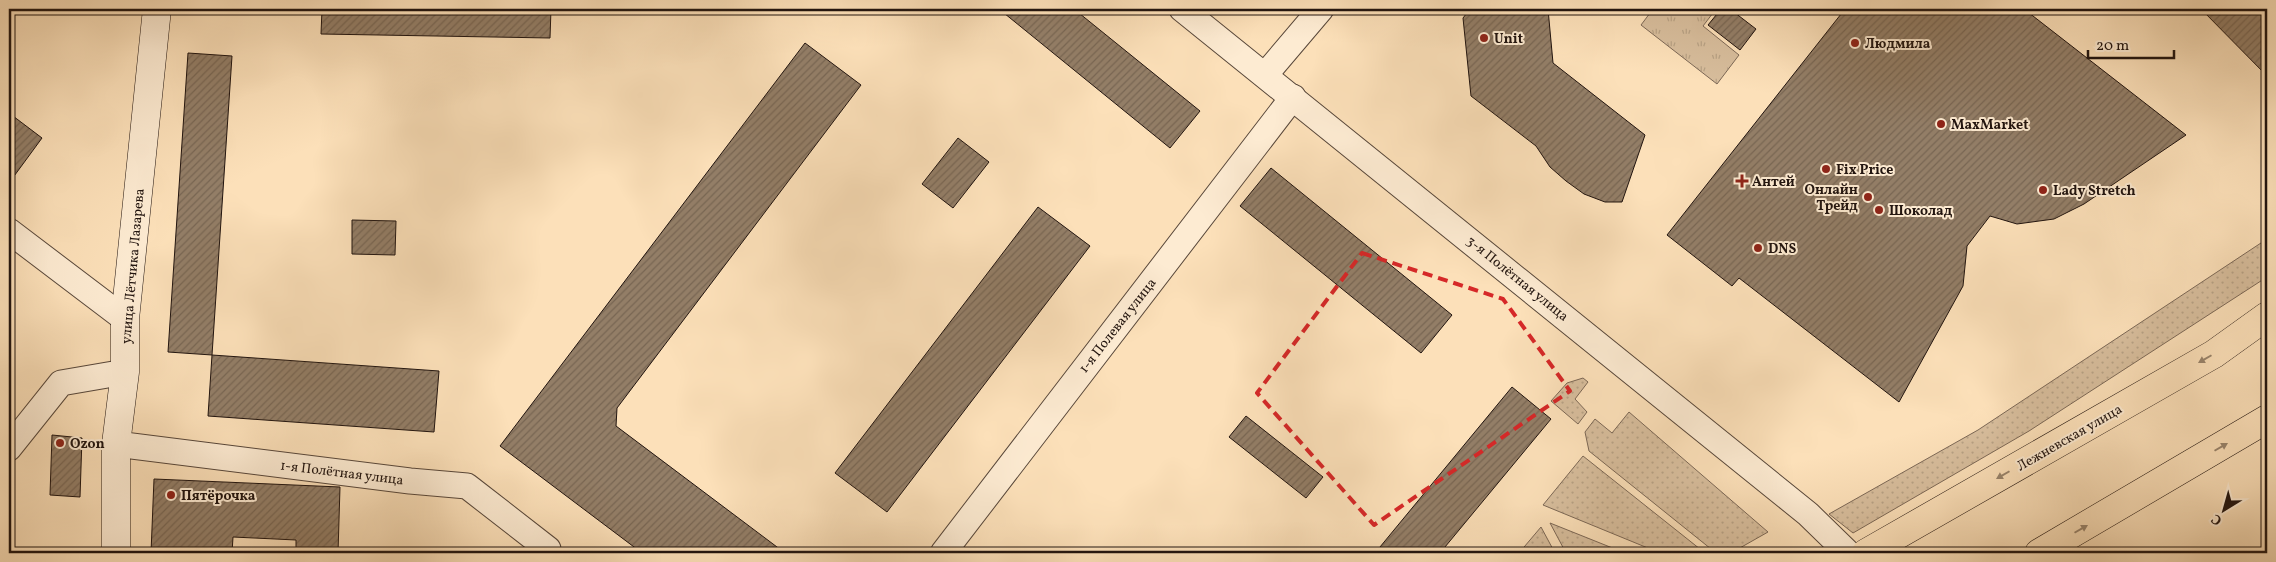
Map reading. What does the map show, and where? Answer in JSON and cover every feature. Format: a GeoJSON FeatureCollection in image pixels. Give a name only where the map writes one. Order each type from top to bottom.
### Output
{"type":"FeatureCollection","features":[{"type":"Feature","properties":{"kind":"highway","name":"Лежневская улица"},"geometry":{"type":"LineString","coordinates":[[1866,553],[2214,354],[2267,316]]}},
{"type":"Feature","properties":{"kind":"highway"},"geometry":{"type":"LineString","coordinates":[[2039,553],[2267,419]]}},
{"type":"Feature","properties":{"kind":"street","name":"улица Лётчика Лазарева"},"geometry":{"type":"LineString","coordinates":[[116,553],[116,444],[125,372],[125,319],[157,9]]}},
{"type":"Feature","properties":{"kind":"street","name":"3-я Полётная улица"},"geometry":{"type":"LineString","coordinates":[[1182,9],[1808,514],[1848,553]]}},
{"type":"Feature","properties":{"kind":"street"},"geometry":{"type":"LineString","coordinates":[[1265,75],[1321,9]]}},
{"type":"Feature","properties":{"kind":"street","name":"1-я Полевая улица"},"geometry":{"type":"LineString","coordinates":[[943,553],[1293,97]]}},
{"type":"Feature","properties":{"kind":"street"},"geometry":{"type":"LineString","coordinates":[[9,231],[125,319]]}},
{"type":"Feature","properties":{"kind":"street"},"geometry":{"type":"LineString","coordinates":[[9,448],[61,382],[125,372]]}},
{"type":"Feature","properties":{"kind":"street","name":"1-я Полётная улица"},"geometry":{"type":"LineString","coordinates":[[116,444],[410,481],[467,486],[548,549]]}},
{"type":"Feature","properties":{"kind":"highlighted area"},"geometry":{"type":"Polygon","coordinates":[[[1362,253],[1503,299],[1570,391],[1374,525],[1257,393],[1362,253]]]}},
{"type":"Feature","properties":{"kind":"green space"},"geometry":{"type":"Polygon","coordinates":[[[1653,9],[1716,9],[1703,26],[1739,55],[1717,84],[1641,25],[1653,9]]]}},
{"type":"Feature","properties":{"kind":"green space"},"geometry":{"type":"Polygon","coordinates":[[[2267,239],[2267,277],[2029,431],[1853,533],[1829,514],[1978,430],[2267,239]]]}},
{"type":"Feature","properties":{"kind":"green space"},"geometry":{"type":"Polygon","coordinates":[[[1583,378],[1588,382],[1575,399],[1587,412],[1578,424],[1551,401],[1567,383],[1583,378]]]}},
{"type":"Feature","properties":{"kind":"green space"},"geometry":{"type":"Polygon","coordinates":[[[1629,412],[1768,532],[1731,553],[1716,553],[1589,451],[1585,432],[1595,419],[1612,433],[1629,412]]]}},
{"type":"Feature","properties":{"kind":"green space"},"geometry":{"type":"Polygon","coordinates":[[[1583,456],[1705,553],[1660,553],[1543,505],[1583,456]]]}},
{"type":"Feature","properties":{"kind":"green space"},"geometry":{"type":"Polygon","coordinates":[[[1550,523],[1625,553],[1566,553],[1550,523]]]}},
{"type":"Feature","properties":{"kind":"green space"},"geometry":{"type":"Polygon","coordinates":[[[1541,527],[1555,553],[1519,553],[1541,527]]]}},
{"type":"Feature","properties":{"kind":"building"},"geometry":{"type":"Polygon","coordinates":[[[322,9],[551,9],[550,38],[321,34],[322,9]]]}},
{"type":"Feature","properties":{"kind":"building"},"geometry":{"type":"Polygon","coordinates":[[[999,9],[1074,9],[1200,111],[1170,148],[999,9]]]}},
{"type":"Feature","properties":{"kind":"building"},"geometry":{"type":"Polygon","coordinates":[[[1470,9],[1548,9],[1553,63],[1645,135],[1622,202],[1605,202],[1584,194],[1550,167],[1536,146],[1471,96],[1463,18],[1470,9]]]}},
{"type":"Feature","properties":{"kind":"building"},"geometry":{"type":"Polygon","coordinates":[[[1721,9],[1730,9],[1756,29],[1740,50],[1708,25],[1721,9]]]}},
{"type":"Feature","properties":{"kind":"building","name":"Шоколад"},"geometry":{"type":"Polygon","coordinates":[[[1845,9],[2024,9],[2186,135],[2084,204],[2054,219],[2017,224],[1990,216],[1967,246],[1963,286],[1899,402],[1739,278],[1732,286],[1667,235],[1845,9]]]}},
{"type":"Feature","properties":{"kind":"building"},"geometry":{"type":"Polygon","coordinates":[[[2201,9],[2267,9],[2267,76],[2201,9]]]}},
{"type":"Feature","properties":{"kind":"building"},"geometry":{"type":"Polygon","coordinates":[[[805,43],[861,85],[617,408],[616,426],[785,553],[642,553],[500,446],[805,43]]]}},
{"type":"Feature","properties":{"kind":"building"},"geometry":{"type":"Polygon","coordinates":[[[188,53],[232,56],[212,355],[168,352],[188,53]]]}},
{"type":"Feature","properties":{"kind":"building"},"geometry":{"type":"Polygon","coordinates":[[[9,113],[42,138],[9,183],[9,113]]]}},
{"type":"Feature","properties":{"kind":"building"},"geometry":{"type":"Polygon","coordinates":[[[958,138],[989,162],[953,208],[922,184],[958,138]]]}},
{"type":"Feature","properties":{"kind":"building"},"geometry":{"type":"Polygon","coordinates":[[[1271,168],[1452,315],[1421,353],[1240,206],[1271,168]]]}},
{"type":"Feature","properties":{"kind":"building"},"geometry":{"type":"Polygon","coordinates":[[[1038,207],[1090,246],[887,512],[835,473],[1038,207]]]}},
{"type":"Feature","properties":{"kind":"building"},"geometry":{"type":"Polygon","coordinates":[[[352,220],[396,221],[395,255],[352,254],[352,220]]]}},
{"type":"Feature","properties":{"kind":"building"},"geometry":{"type":"Polygon","coordinates":[[[212,355],[439,371],[434,432],[208,416],[212,355]]]}},
{"type":"Feature","properties":{"kind":"building"},"geometry":{"type":"Polygon","coordinates":[[[1512,387],[1551,419],[1440,553],[1375,553],[1512,387]]]}},
{"type":"Feature","properties":{"kind":"building"},"geometry":{"type":"Polygon","coordinates":[[[1246,416],[1323,477],[1306,498],[1229,437],[1246,416]]]}},
{"type":"Feature","properties":{"kind":"building"},"geometry":{"type":"Polygon","coordinates":[[[52,435],[82,438],[80,497],[50,495],[52,435]]]}},
{"type":"Feature","properties":{"kind":"building"},"geometry":{"type":"Polygon","coordinates":[[[154,479],[340,487],[338,553],[296,553],[296,540],[233,537],[232,553],[151,553],[154,479]]]}},
{"type":"Feature","properties":{"kind":"place","name":"Unit"},"geometry":{"type":"Point","coordinates":[1484,38]}},
{"type":"Feature","properties":{"kind":"place","name":"Людмила"},"geometry":{"type":"Point","coordinates":[1855,43]}},
{"type":"Feature","properties":{"kind":"place","name":"MaxMarket"},"geometry":{"type":"Point","coordinates":[1941,124]}},
{"type":"Feature","properties":{"kind":"place","name":"Fix Price"},"geometry":{"type":"Point","coordinates":[1826,169]}},
{"type":"Feature","properties":{"kind":"place","name":"Антей"},"geometry":{"type":"Point","coordinates":[1742,181]}},
{"type":"Feature","properties":{"kind":"place","name":"Lady Stretch"},"geometry":{"type":"Point","coordinates":[2043,190]}},
{"type":"Feature","properties":{"kind":"place","name":"Онлайн Трейд"},"geometry":{"type":"Point","coordinates":[1868,197]}},
{"type":"Feature","properties":{"kind":"place","name":"Шоколад"},"geometry":{"type":"Point","coordinates":[1879,210]}},
{"type":"Feature","properties":{"kind":"place","name":"DNS"},"geometry":{"type":"Point","coordinates":[1758,248]}},
{"type":"Feature","properties":{"kind":"place","name":"Ozon"},"geometry":{"type":"Point","coordinates":[60,443]}},
{"type":"Feature","properties":{"kind":"place","name":"Пятёрочка"},"geometry":{"type":"Point","coordinates":[171,495]}}]}
